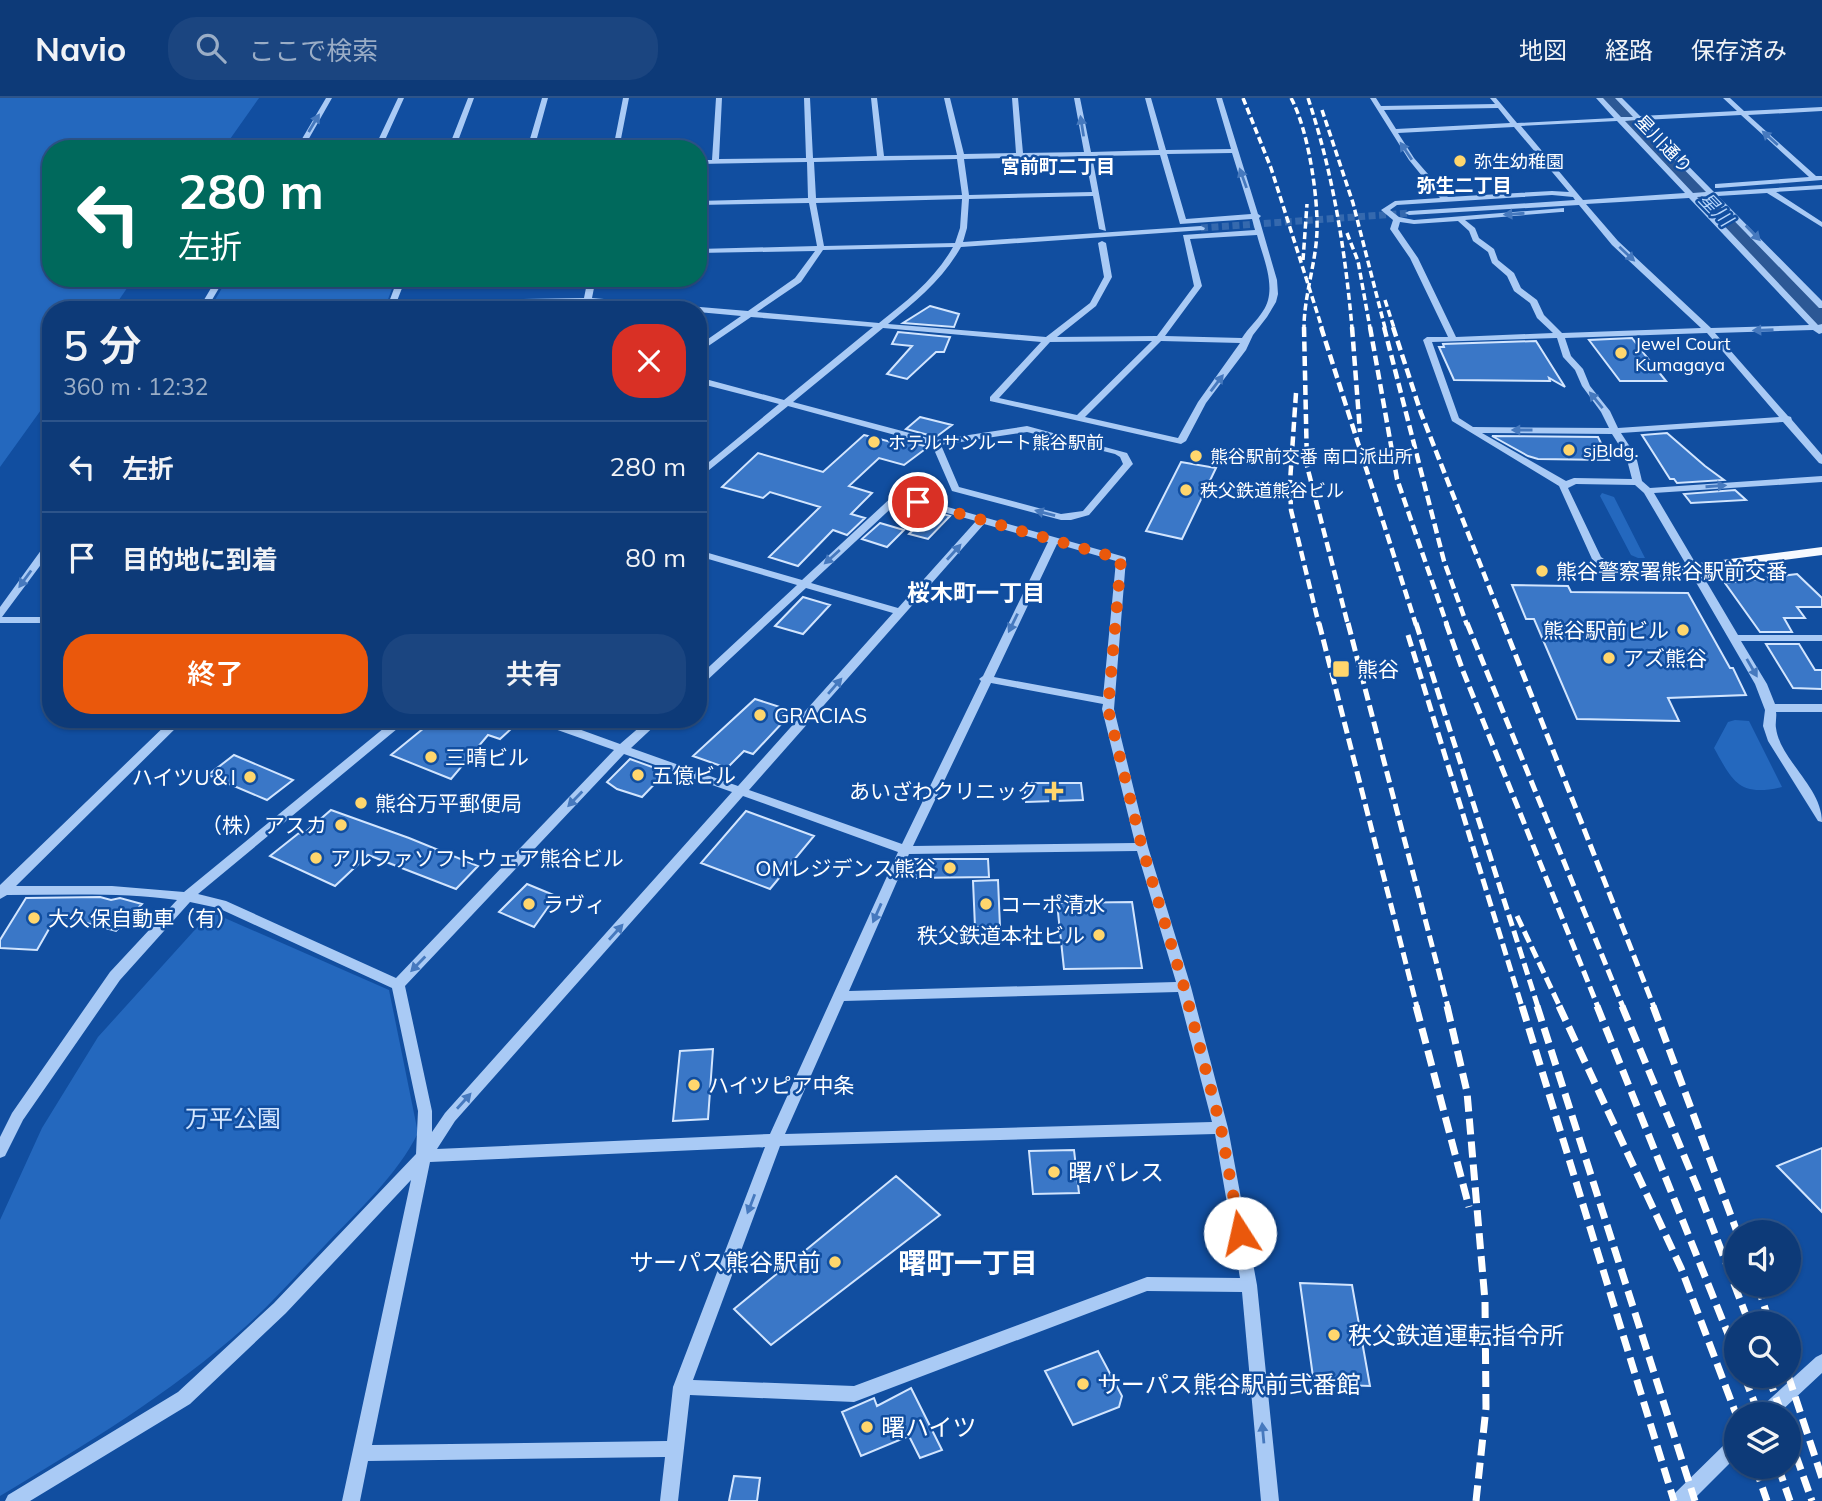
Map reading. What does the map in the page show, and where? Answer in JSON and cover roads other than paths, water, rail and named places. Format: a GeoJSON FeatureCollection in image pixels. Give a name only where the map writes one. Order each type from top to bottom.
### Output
{"type":"FeatureCollection","features":[{"type":"Feature","properties":{"kind":"main road"},"geometry":{"type":"LineString","coordinates":[[1692,568],[1822,551]]}},
{"type":"Feature","properties":{"kind":"street"},"geometry":{"type":"LineString","coordinates":[[304,140],[329,98]]}},
{"type":"Feature","properties":{"kind":"street"},"geometry":{"type":"LineString","coordinates":[[381,140],[401,98]]}},
{"type":"Feature","properties":{"kind":"street"},"geometry":{"type":"LineString","coordinates":[[455,140],[471,98]]}},
{"type":"Feature","properties":{"kind":"street"},"geometry":{"type":"LineString","coordinates":[[533,140],[545,98]]}},
{"type":"Feature","properties":{"kind":"street"},"geometry":{"type":"LineString","coordinates":[[618,140],[626,98]]}},
{"type":"Feature","properties":{"kind":"street"},"geometry":{"type":"LineString","coordinates":[[715,162],[719,98]]}},
{"type":"Feature","properties":{"kind":"street"},"geometry":{"type":"LineString","coordinates":[[707,344],[753,314],[798,279],[821,248],[811,200],[807,98]]}},
{"type":"Feature","properties":{"kind":"street"},"geometry":{"type":"LineString","coordinates":[[874,98],[881,158]]}},
{"type":"Feature","properties":{"kind":"street"},"geometry":{"type":"LineString","coordinates":[[707,469],[932,280],[958,245],[964,219],[965,198],[947,98]]}},
{"type":"Feature","properties":{"kind":"street"},"geometry":{"type":"LineString","coordinates":[[1015,98],[1020,156]]}},
{"type":"Feature","properties":{"kind":"street"},"geometry":{"type":"LineString","coordinates":[[1077,98],[1102,229]]}},
{"type":"Feature","properties":{"kind":"street"},"geometry":{"type":"LineString","coordinates":[[1148,98],[1183,222]]}},
{"type":"Feature","properties":{"kind":"street"},"geometry":{"type":"LineString","coordinates":[[1102,243],[1108,277],[1093,304],[1048,340],[993,399],[1181,441],[1202,402],[1269,312],[1274,292],[1257,216],[1233,151],[1219,98]]}},
{"type":"Feature","properties":{"kind":"street"},"geometry":{"type":"LineString","coordinates":[[1373,98],[1411,159],[1446,200]]}},
{"type":"Feature","properties":{"kind":"street"},"geometry":{"type":"LineString","coordinates":[[1431,98],[1439,107]]}},
{"type":"Feature","properties":{"kind":"street"},"geometry":{"type":"LineString","coordinates":[[1493,98],[1615,243],[1710,332],[1822,461]]}},
{"type":"Feature","properties":{"kind":"street","name":"星川通り"},"geometry":{"type":"LineString","coordinates":[[1599,98],[1820,330]]}},
{"type":"Feature","properties":{"kind":"street","name":"星川通り"},"geometry":{"type":"LineString","coordinates":[[1618,98],[1822,306]]}},
{"type":"Feature","properties":{"kind":"street"},"geometry":{"type":"LineString","coordinates":[[1726,98],[1818,178]]}},
{"type":"Feature","properties":{"kind":"street"},"geometry":{"type":"LineString","coordinates":[[1380,108],[1499,106]]}},
{"type":"Feature","properties":{"kind":"street"},"geometry":{"type":"LineString","coordinates":[[1392,131],[1822,109]]}},
{"type":"Feature","properties":{"kind":"street"},"geometry":{"type":"LineString","coordinates":[[707,162],[1233,151]]}},
{"type":"Feature","properties":{"kind":"street"},"geometry":{"type":"LineString","coordinates":[[1531,203],[1573,195],[1818,178]]}},
{"type":"Feature","properties":{"kind":"street"},"geometry":{"type":"LineString","coordinates":[[1409,213],[1531,203],[1581,204],[1822,187]]}},
{"type":"Feature","properties":{"kind":"street"},"geometry":{"type":"LineString","coordinates":[[1768,190],[1822,225]]}},
{"type":"Feature","properties":{"kind":"street"},"geometry":{"type":"LineString","coordinates":[[1573,195],[1552,192],[1446,200],[1389,205],[1385,210],[1397,219],[1414,222],[1572,209],[1581,204]]}},
{"type":"Feature","properties":{"kind":"street"},"geometry":{"type":"LineString","coordinates":[[707,202],[1094,194]]}},
{"type":"Feature","properties":{"kind":"street"},"geometry":{"type":"LineString","coordinates":[[1021,241],[1102,229],[1257,216]]}},
{"type":"Feature","properties":{"kind":"street"},"geometry":{"type":"LineString","coordinates":[[1397,219],[1394,229],[1414,258],[1452,339]]}},
{"type":"Feature","properties":{"kind":"street"},"geometry":{"type":"LineString","coordinates":[[1461,219],[1472,230],[1476,239],[1491,251],[1495,261],[1511,275],[1517,289],[1534,302],[1540,316],[1560,336],[1567,357],[1579,369],[1586,386],[1605,411],[1631,456],[1637,482],[1648,491],[1761,684],[1770,708],[1772,720],[1769,726],[1774,741],[1822,818]]}},
{"type":"Feature","properties":{"kind":"street"},"geometry":{"type":"LineString","coordinates":[[707,251],[958,245],[1201,228]]}},
{"type":"Feature","properties":{"kind":"street"},"geometry":{"type":"LineString","coordinates":[[1021,241],[1102,243],[1261,232]]}},
{"type":"Feature","properties":{"kind":"street"},"geometry":{"type":"LineString","coordinates":[[1078,419],[1159,338],[1198,286],[1186,237]]}},
{"type":"Feature","properties":{"kind":"street"},"geometry":{"type":"LineString","coordinates":[[587,300],[590,287]]}},
{"type":"Feature","properties":{"kind":"street"},"geometry":{"type":"LineString","coordinates":[[559,301],[599,301]]}},
{"type":"Feature","properties":{"kind":"street"},"geometry":{"type":"LineString","coordinates":[[707,310],[1048,340],[1159,338],[1245,341]]}},
{"type":"Feature","properties":{"kind":"street"},"geometry":{"type":"LineString","coordinates":[[1566,485],[1455,419],[1427,340],[1820,330]]}},
{"type":"Feature","properties":{"kind":"street"},"geometry":{"type":"LineString","coordinates":[[707,382],[936,443],[1027,429],[1118,452],[1124,455],[1128,464],[1086,513],[1071,517],[1061,517],[956,489]]}},
{"type":"Feature","properties":{"kind":"street"},"geometry":{"type":"LineString","coordinates":[[1027,408],[1018,419],[1027,429]]}},
{"type":"Feature","properties":{"kind":"street"},"geometry":{"type":"LineString","coordinates":[[1471,430],[1615,431],[1788,419]]}},
{"type":"Feature","properties":{"kind":"street"},"geometry":{"type":"LineString","coordinates":[[936,443],[956,489]]}},
{"type":"Feature","properties":{"kind":"street"},"geometry":{"type":"LineString","coordinates":[[1648,491],[1822,479]]}},
{"type":"Feature","properties":{"kind":"street"},"geometry":{"type":"LineString","coordinates":[[1637,482],[1581,481],[1566,485],[1562,490],[1597,559],[1607,567],[1625,572],[1668,573],[1684,572],[1692,568]]}},
{"type":"Feature","properties":{"kind":"street"},"geometry":{"type":"LineString","coordinates":[[938,507],[956,489]]}},
{"type":"Feature","properties":{"kind":"street"},"geometry":{"type":"LineString","coordinates":[[707,674],[898,496],[1121,559],[1108,709],[1142,847],[1184,987],[1221,1128],[1249,1285],[1270,1501]]}},
{"type":"Feature","properties":{"kind":"street"},"geometry":{"type":"LineString","coordinates":[[14,1501],[184,1398],[280,1308],[424,1156],[450,1117],[983,519]]}},
{"type":"Feature","properties":{"kind":"street"},"geometry":{"type":"LineString","coordinates":[[669,1501],[682,1387],[775,1140],[905,850],[1054,540]]}},
{"type":"Feature","properties":{"kind":"street"},"geometry":{"type":"LineString","coordinates":[[707,556],[900,612]]}},
{"type":"Feature","properties":{"kind":"street"},"geometry":{"type":"LineString","coordinates":[[0,617],[42,557]]}},
{"type":"Feature","properties":{"kind":"street"},"geometry":{"type":"LineString","coordinates":[[0,617],[42,619]]}},
{"type":"Feature","properties":{"kind":"street"},"geometry":{"type":"LineString","coordinates":[[1734,638],[1822,638]]}},
{"type":"Feature","properties":{"kind":"street"},"geometry":{"type":"LineString","coordinates":[[985,679],[1108,701]]}},
{"type":"Feature","properties":{"kind":"street"},"geometry":{"type":"LineString","coordinates":[[1770,708],[1822,708]]}},
{"type":"Feature","properties":{"kind":"street"},"geometry":{"type":"LineString","coordinates":[[1,891],[170,728]]}},
{"type":"Feature","properties":{"kind":"street"},"geometry":{"type":"LineString","coordinates":[[0,1152],[17,1117],[115,976],[188,897],[391,728]]}},
{"type":"Feature","properties":{"kind":"street"},"geometry":{"type":"LineString","coordinates":[[564,728],[905,850],[1142,847]]}},
{"type":"Feature","properties":{"kind":"street"},"geometry":{"type":"LineString","coordinates":[[398,985],[622,749],[646,728]]}},
{"type":"Feature","properties":{"kind":"street"},"geometry":{"type":"LineString","coordinates":[[1,891],[166,892],[221,904],[398,985]]}},
{"type":"Feature","properties":{"kind":"street"},"geometry":{"type":"LineString","coordinates":[[351,1501],[424,1156],[425,1111],[398,985]]}},
{"type":"Feature","properties":{"kind":"street"},"geometry":{"type":"LineString","coordinates":[[839,996],[1184,987]]}},
{"type":"Feature","properties":{"kind":"street"},"geometry":{"type":"LineString","coordinates":[[424,1156],[775,1140],[1221,1128]]}},
{"type":"Feature","properties":{"kind":"street"},"geometry":{"type":"LineString","coordinates":[[682,1387],[854,1394],[1147,1284],[1249,1285]]}},
{"type":"Feature","properties":{"kind":"street"},"geometry":{"type":"LineString","coordinates":[[1779,1402],[1822,1362]]}},
{"type":"Feature","properties":{"kind":"street"},"geometry":{"type":"LineString","coordinates":[[362,1453],[676,1449]]}},
{"type":"Feature","properties":{"kind":"street"},"geometry":{"type":"LineString","coordinates":[[1679,1501],[1724,1456]]}},
{"type":"Feature","properties":{"kind":"waterway","name":"星川"},"geometry":{"type":"LineString","coordinates":[[1609,98],[1822,320]]}},
{"type":"Feature","properties":{"kind":"tunnel"},"geometry":{"type":"LineString","coordinates":[[1201,228],[1409,213]]}},
{"type":"Feature","properties":{"kind":"railway"},"geometry":{"type":"LineString","coordinates":[[1243,98],[1271,168],[1309,287]]}},
{"type":"Feature","properties":{"kind":"railway"},"geometry":{"type":"LineString","coordinates":[[1291,98],[1307,144],[1314,181],[1317,231],[1309,287]]}},
{"type":"Feature","properties":{"kind":"railway"},"geometry":{"type":"LineString","coordinates":[[1308,98],[1337,212],[1352,328]]}},
{"type":"Feature","properties":{"kind":"railway"},"geometry":{"type":"LineString","coordinates":[[1322,110],[1353,203],[1385,328]]}},
{"type":"Feature","properties":{"kind":"railway"},"geometry":{"type":"LineString","coordinates":[[1303,260],[1307,204]]}},
{"type":"Feature","properties":{"kind":"railway"},"geometry":{"type":"LineString","coordinates":[[1347,233],[1358,261],[1370,328]]}},
{"type":"Feature","properties":{"kind":"railway"},"geometry":{"type":"LineString","coordinates":[[1304,328],[1309,287]]}},
{"type":"Feature","properties":{"kind":"railway"},"geometry":{"type":"LineString","coordinates":[[1309,287],[1322,328]]}},
{"type":"Feature","properties":{"kind":"railway"},"geometry":{"type":"LineString","coordinates":[[1385,300],[1394,328]]}},
{"type":"Feature","properties":{"kind":"railway"},"geometry":{"type":"LineString","coordinates":[[1321,327],[1416,625]]}},
{"type":"Feature","properties":{"kind":"railway"},"geometry":{"type":"LineString","coordinates":[[1352,327],[1360,432]]}},
{"type":"Feature","properties":{"kind":"railway"},"geometry":{"type":"LineString","coordinates":[[1370,327],[1397,479],[1447,625]]}},
{"type":"Feature","properties":{"kind":"railway"},"geometry":{"type":"LineString","coordinates":[[1384,327],[1444,561],[1467,625]]}},
{"type":"Feature","properties":{"kind":"railway"},"geometry":{"type":"LineString","coordinates":[[1393,327],[1421,413],[1504,625]]}},
{"type":"Feature","properties":{"kind":"railway"},"geometry":{"type":"LineString","coordinates":[[1304,328],[1307,466],[1348,625]]}},
{"type":"Feature","properties":{"kind":"railway"},"geometry":{"type":"LineString","coordinates":[[1296,393],[1290,482],[1291,510],[1319,625]]}},
{"type":"Feature","properties":{"kind":"railway"},"geometry":{"type":"LineString","coordinates":[[1319,623],[1417,1007]]}},
{"type":"Feature","properties":{"kind":"railway"},"geometry":{"type":"LineString","coordinates":[[1348,623],[1448,1007]]}},
{"type":"Feature","properties":{"kind":"railway"},"geometry":{"type":"LineString","coordinates":[[1416,623],[1538,1007]]}},
{"type":"Feature","properties":{"kind":"railway"},"geometry":{"type":"LineString","coordinates":[[1446,623],[1598,1007]]}},
{"type":"Feature","properties":{"kind":"railway"},"geometry":{"type":"LineString","coordinates":[[1467,623],[1623,1007]]}},
{"type":"Feature","properties":{"kind":"railway"},"geometry":{"type":"LineString","coordinates":[[1503,623],[1654,1007]]}},
{"type":"Feature","properties":{"kind":"railway"},"geometry":{"type":"LineString","coordinates":[[1408,635],[1522,1007]]}},
{"type":"Feature","properties":{"kind":"railway"},"geometry":{"type":"LineString","coordinates":[[1517,916],[1560,1007]]}},
{"type":"Feature","properties":{"kind":"railway"},"geometry":{"type":"LineString","coordinates":[[1416,1006],[1469,1207]]}},
{"type":"Feature","properties":{"kind":"railway"},"geometry":{"type":"LineString","coordinates":[[1447,1006],[1467,1092],[1485,1301],[1486,1408],[1476,1501]]}},
{"type":"Feature","properties":{"kind":"railway"},"geometry":{"type":"LineString","coordinates":[[1522,1006],[1674,1501]]}},
{"type":"Feature","properties":{"kind":"railway"},"geometry":{"type":"LineString","coordinates":[[1537,1006],[1695,1501]]}},
{"type":"Feature","properties":{"kind":"railway"},"geometry":{"type":"LineString","coordinates":[[1559,1006],[1681,1268],[1731,1402]]}},
{"type":"Feature","properties":{"kind":"railway"},"geometry":{"type":"LineString","coordinates":[[1597,1006],[1724,1324]]}},
{"type":"Feature","properties":{"kind":"railway"},"geometry":{"type":"LineString","coordinates":[[1622,1006],[1697,1187],[1744,1311]]}},
{"type":"Feature","properties":{"kind":"railway"},"geometry":{"type":"LineString","coordinates":[[1653,1006],[1733,1220]]}},
{"type":"Feature","properties":{"kind":"railway"},"geometry":{"type":"LineString","coordinates":[[1761,1297],[1766,1311]]}},
{"type":"Feature","properties":{"kind":"railway"},"geometry":{"type":"LineString","coordinates":[[1749,1388],[1754,1402]]}},
{"type":"Feature","properties":{"kind":"railway"},"geometry":{"type":"LineString","coordinates":[[1772,1388],[1778,1402]]}},
{"type":"Feature","properties":{"kind":"railway"},"geometry":{"type":"LineString","coordinates":[[1792,1388],[1822,1478]]}},
{"type":"Feature","properties":{"kind":"railway"},"geometry":{"type":"LineString","coordinates":[[1801,1470],[1812,1501]]}},
{"type":"Feature","properties":{"kind":"railway"},"geometry":{"type":"LineString","coordinates":[[1759,1479],[1767,1501]]}},
{"type":"Feature","properties":{"kind":"railway"},"geometry":{"type":"LineString","coordinates":[[1782,1479],[1790,1501]]}},
{"type":"Feature","properties":{"kind":"place","name":"弥生幼稚園"},"geometry":{"type":"Point","coordinates":[1460,161]}},
{"type":"Feature","properties":{"kind":"place","name":"Jewel Court Kumagaya"},"geometry":{"type":"Point","coordinates":[1621,353]}},
{"type":"Feature","properties":{"kind":"place","name":"ホテルサンルート熊谷駅前"},"geometry":{"type":"Point","coordinates":[874,442]}},
{"type":"Feature","properties":{"kind":"place","name":"sjBldg."},"geometry":{"type":"Point","coordinates":[1569,450]}},
{"type":"Feature","properties":{"kind":"place","name":"熊谷駅前交番 南口派出所"},"geometry":{"type":"Point","coordinates":[1196,456]}},
{"type":"Feature","properties":{"kind":"place","name":"秩父鉄道熊谷ビル"},"geometry":{"type":"Point","coordinates":[1186,490]}},
{"type":"Feature","properties":{"kind":"place","name":"熊谷警察署熊谷駅前交番"},"geometry":{"type":"Point","coordinates":[1542,571]}},
{"type":"Feature","properties":{"kind":"place","name":"熊谷駅前ビル"},"geometry":{"type":"Point","coordinates":[1683,630]}},
{"type":"Feature","properties":{"kind":"place","name":"アズ熊谷"},"geometry":{"type":"Point","coordinates":[1609,658]}},
{"type":"Feature","properties":{"kind":"place","name":"熊谷"},"geometry":{"type":"Point","coordinates":[1341,669]}},
{"type":"Feature","properties":{"kind":"place","name":"GRACIAS"},"geometry":{"type":"Point","coordinates":[760,715]}},
{"type":"Feature","properties":{"kind":"place","name":"三晴ビル"},"geometry":{"type":"Point","coordinates":[431,757]}},
{"type":"Feature","properties":{"kind":"place","name":"五億ビル"},"geometry":{"type":"Point","coordinates":[638,775]}},
{"type":"Feature","properties":{"kind":"place","name":"ハイツU＆I"},"geometry":{"type":"Point","coordinates":[250,777]}},
{"type":"Feature","properties":{"kind":"place","name":"あいざわクリニック"},"geometry":{"type":"Point","coordinates":[1054,791]}},
{"type":"Feature","properties":{"kind":"place","name":"熊谷万平郵便局"},"geometry":{"type":"Point","coordinates":[361,803]}},
{"type":"Feature","properties":{"kind":"place","name":"（株）アスカ"},"geometry":{"type":"Point","coordinates":[341,825]}},
{"type":"Feature","properties":{"kind":"place","name":"アルファソフトウェア熊谷ビル"},"geometry":{"type":"Point","coordinates":[316,858]}},
{"type":"Feature","properties":{"kind":"place","name":"OMレジデンス熊谷"},"geometry":{"type":"Point","coordinates":[950,868]}},
{"type":"Feature","properties":{"kind":"place","name":"ラヴィ"},"geometry":{"type":"Point","coordinates":[529,904]}},
{"type":"Feature","properties":{"kind":"place","name":"コーポ清水"},"geometry":{"type":"Point","coordinates":[986,904]}},
{"type":"Feature","properties":{"kind":"place","name":"大久保自動車（有）"},"geometry":{"type":"Point","coordinates":[34,918]}},
{"type":"Feature","properties":{"kind":"place","name":"秩父鉄道本社ビル"},"geometry":{"type":"Point","coordinates":[1099,935]}},
{"type":"Feature","properties":{"kind":"place","name":"ハイツピア中条"},"geometry":{"type":"Point","coordinates":[694,1085]}},
{"type":"Feature","properties":{"kind":"place","name":"曙パレス"},"geometry":{"type":"Point","coordinates":[1054,1172]}},
{"type":"Feature","properties":{"kind":"place","name":"サーパス熊谷駅前"},"geometry":{"type":"Point","coordinates":[835,1262]}},
{"type":"Feature","properties":{"kind":"place","name":"秩父鉄道運転指令所"},"geometry":{"type":"Point","coordinates":[1334,1335]}},
{"type":"Feature","properties":{"kind":"place","name":"サーパス熊谷駅前弐番館"},"geometry":{"type":"Point","coordinates":[1083,1384]}},
{"type":"Feature","properties":{"kind":"place","name":"曙ハイツ"},"geometry":{"type":"Point","coordinates":[867,1427]}},
{"type":"Feature","properties":{"kind":"district","name":"宮前町二丁目"},"geometry":{"type":"Point","coordinates":[1058,166]}},
{"type":"Feature","properties":{"kind":"district","name":"弥生二丁目"},"geometry":{"type":"Point","coordinates":[1464,185]}},
{"type":"Feature","properties":{"kind":"district","name":"桜木町一丁目"},"geometry":{"type":"Point","coordinates":[976,592]}},
{"type":"Feature","properties":{"kind":"district","name":"曙町一丁目"},"geometry":{"type":"Point","coordinates":[968,1262]}},
{"type":"Feature","properties":{"kind":"park label","name":"万平公園"},"geometry":{"type":"Point","coordinates":[233,1118]}}]}
